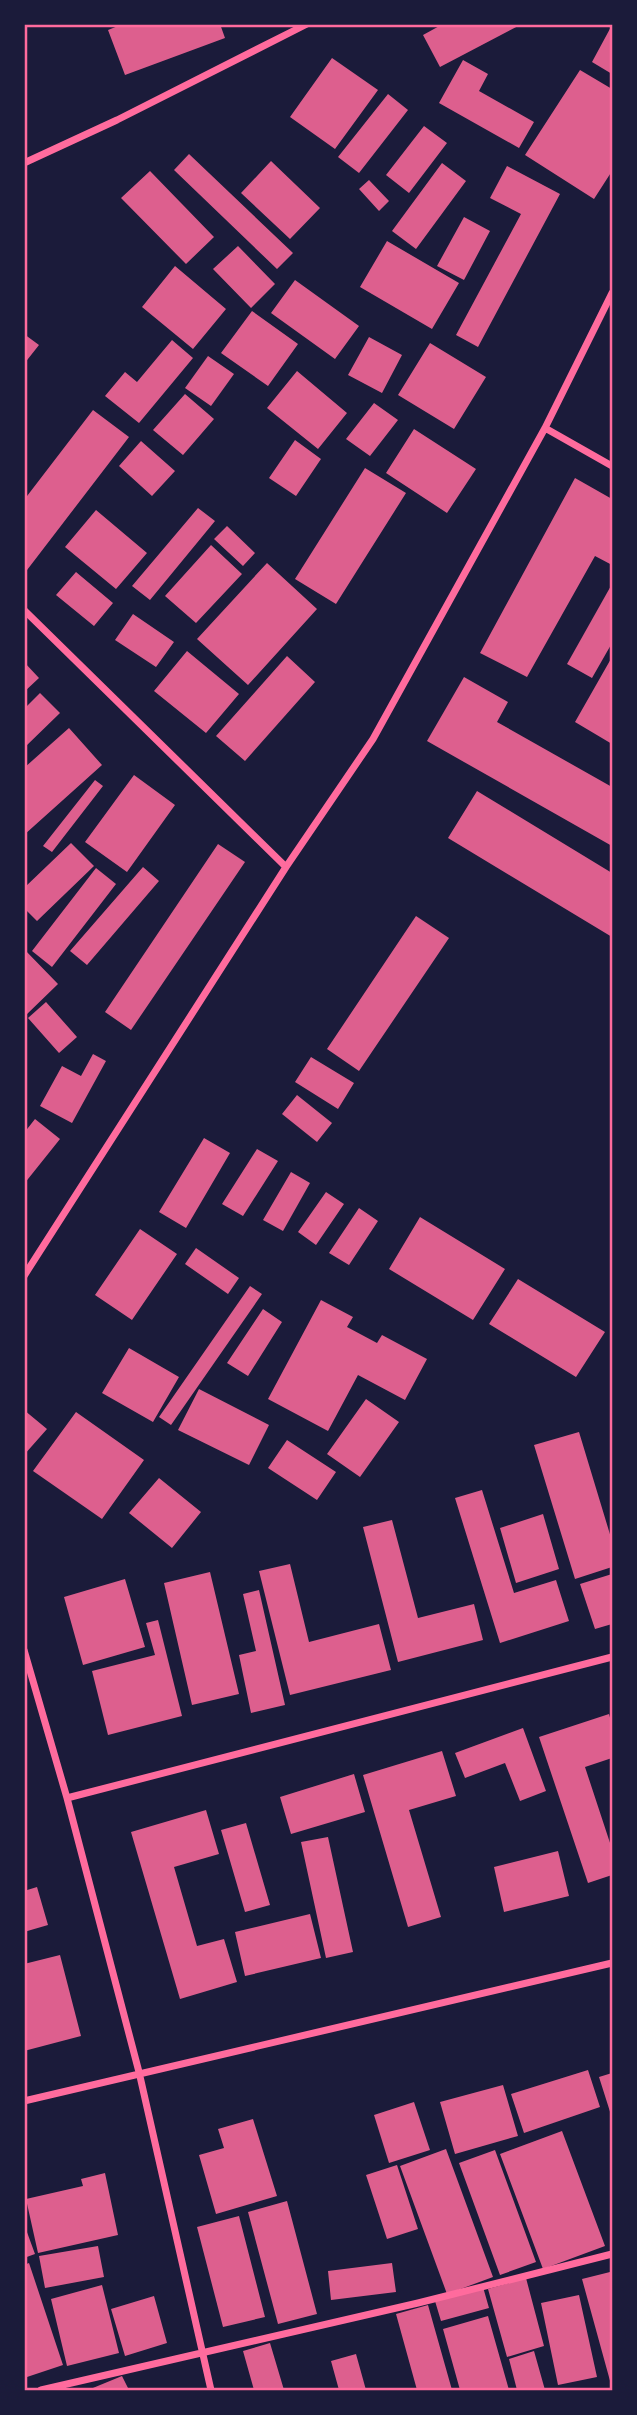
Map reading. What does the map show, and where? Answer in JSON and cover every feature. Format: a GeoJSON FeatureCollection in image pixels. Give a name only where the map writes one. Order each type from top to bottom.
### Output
{"type":"FeatureCollection","features":[{"type":"Feature","properties":{"kind":"street"},"geometry":{"type":"LineString","coordinates":[[24,163],[117,120],[307,24]]}},
{"type":"Feature","properties":{"kind":"street"},"geometry":{"type":"LineString","coordinates":[[24,1276],[286,867],[373,738],[545,428],[612,293]]}},
{"type":"Feature","properties":{"kind":"street"},"geometry":{"type":"LineString","coordinates":[[545,428],[612,466]]}},
{"type":"Feature","properties":{"kind":"street"},"geometry":{"type":"LineString","coordinates":[[24,610],[286,867]]}},
{"type":"Feature","properties":{"kind":"street"},"geometry":{"type":"LineString","coordinates":[[24,1650],[67,1798],[139,2072],[211,2390]]}},
{"type":"Feature","properties":{"kind":"street"},"geometry":{"type":"LineString","coordinates":[[67,1798],[612,1657]]}},
{"type":"Feature","properties":{"kind":"street"},"geometry":{"type":"LineString","coordinates":[[24,2101],[612,1963]]}},
{"type":"Feature","properties":{"kind":"street"},"geometry":{"type":"LineString","coordinates":[[41,2390],[203,2354],[612,2254]]}},
{"type":"Feature","properties":{"kind":"building"},"geometry":{"type":"Polygon","coordinates":[[[123,24],[220,24],[225,38],[125,75],[108,30],[123,24]]]}},
{"type":"Feature","properties":{"kind":"building"},"geometry":{"type":"Polygon","coordinates":[[[443,24],[522,24],[440,67],[423,35],[443,24]]]}},
{"type":"Feature","properties":{"kind":"building"},"geometry":{"type":"Polygon","coordinates":[[[612,25],[612,74],[592,62],[612,25]]]}},
{"type":"Feature","properties":{"kind":"building"},"geometry":{"type":"Polygon","coordinates":[[[332,58],[378,90],[335,149],[290,117],[332,58]]]}},
{"type":"Feature","properties":{"kind":"building"},"geometry":{"type":"Polygon","coordinates":[[[463,60],[488,74],[479,91],[534,122],[519,148],[439,103],[463,60]]]}},
{"type":"Feature","properties":{"kind":"building"},"geometry":{"type":"Polygon","coordinates":[[[580,70],[612,89],[612,171],[594,199],[525,155],[580,70]]]}},
{"type":"Feature","properties":{"kind":"building"},"geometry":{"type":"Polygon","coordinates":[[[388,94],[408,110],[359,173],[338,157],[388,94]]]}},
{"type":"Feature","properties":{"kind":"building"},"geometry":{"type":"Polygon","coordinates":[[[424,126],[447,143],[409,193],[386,175],[424,126]]]}},
{"type":"Feature","properties":{"kind":"building"},"geometry":{"type":"Polygon","coordinates":[[[189,154],[293,253],[277,269],[174,170],[189,154]]]}},
{"type":"Feature","properties":{"kind":"building"},"geometry":{"type":"Polygon","coordinates":[[[271,161],[320,208],[290,239],[241,193],[271,161]]]}},
{"type":"Feature","properties":{"kind":"building"},"geometry":{"type":"Polygon","coordinates":[[[442,163],[466,181],[416,249],[392,231],[442,163]]]}},
{"type":"Feature","properties":{"kind":"building"},"geometry":{"type":"Polygon","coordinates":[[[507,166],[560,194],[478,347],[456,335],[521,214],[490,198],[507,166]]]}},
{"type":"Feature","properties":{"kind":"building"},"geometry":{"type":"Polygon","coordinates":[[[150,171],[214,237],[186,264],[121,198],[150,171]]]}},
{"type":"Feature","properties":{"kind":"building"},"geometry":{"type":"Polygon","coordinates":[[[369,180],[389,201],[379,211],[359,189],[369,180]]]}},
{"type":"Feature","properties":{"kind":"building"},"geometry":{"type":"Polygon","coordinates":[[[464,217],[490,231],[464,280],[437,266],[464,217]]]}},
{"type":"Feature","properties":{"kind":"building"},"geometry":{"type":"Polygon","coordinates":[[[387,241],[459,283],[432,329],[360,287],[387,241]]]}},
{"type":"Feature","properties":{"kind":"building"},"geometry":{"type":"Polygon","coordinates":[[[238,246],[275,284],[251,308],[213,269],[238,246]]]}},
{"type":"Feature","properties":{"kind":"building"},"geometry":{"type":"Polygon","coordinates":[[[175,266],[226,309],[193,349],[142,307],[175,266]]]}},
{"type":"Feature","properties":{"kind":"building"},"geometry":{"type":"Polygon","coordinates":[[[295,280],[359,326],[335,359],[271,313],[295,280]]]}},
{"type":"Feature","properties":{"kind":"building"},"geometry":{"type":"Polygon","coordinates":[[[252,311],[298,344],[268,386],[221,353],[252,311]]]}},
{"type":"Feature","properties":{"kind":"building"},"geometry":{"type":"Polygon","coordinates":[[[24,334],[39,345],[24,364],[24,334]]]}},
{"type":"Feature","properties":{"kind":"building"},"geometry":{"type":"Polygon","coordinates":[[[369,337],[402,355],[382,393],[348,375],[369,337]]]}},
{"type":"Feature","properties":{"kind":"building"},"geometry":{"type":"Polygon","coordinates":[[[172,340],[193,358],[139,423],[105,396],[125,372],[137,382],[172,340]]]}},
{"type":"Feature","properties":{"kind":"building"},"geometry":{"type":"Polygon","coordinates":[[[430,343],[486,377],[454,429],[398,395],[430,343]]]}},
{"type":"Feature","properties":{"kind":"building"},"geometry":{"type":"Polygon","coordinates":[[[208,356],[234,374],[211,406],[185,388],[208,356]]]}},
{"type":"Feature","properties":{"kind":"building"},"geometry":{"type":"Polygon","coordinates":[[[297,371],[347,413],[318,449],[267,408],[297,371]]]}},
{"type":"Feature","properties":{"kind":"building"},"geometry":{"type":"Polygon","coordinates":[[[185,394],[214,419],[183,455],[153,430],[185,394]]]}},
{"type":"Feature","properties":{"kind":"building"},"geometry":{"type":"Polygon","coordinates":[[[374,403],[398,420],[370,456],[346,439],[374,403]]]}},
{"type":"Feature","properties":{"kind":"building"},"geometry":{"type":"Polygon","coordinates":[[[93,410],[129,437],[24,574],[24,500],[93,410]]]}},
{"type":"Feature","properties":{"kind":"building"},"geometry":{"type":"Polygon","coordinates":[[[414,429],[476,469],[447,513],[386,473],[414,429]]]}},
{"type":"Feature","properties":{"kind":"building"},"geometry":{"type":"Polygon","coordinates":[[[295,440],[321,459],[296,496],[269,478],[295,440]]]}},
{"type":"Feature","properties":{"kind":"building"},"geometry":{"type":"Polygon","coordinates":[[[141,441],[175,471],[152,496],[119,466],[141,441]]]}},
{"type":"Feature","properties":{"kind":"building"},"geometry":{"type":"Polygon","coordinates":[[[365,468],[406,493],[336,604],[295,579],[365,468]]]}},
{"type":"Feature","properties":{"kind":"building"},"geometry":{"type":"Polygon","coordinates":[[[575,478],[612,499],[612,565],[595,556],[527,677],[480,653],[575,478]]]}},
{"type":"Feature","properties":{"kind":"building"},"geometry":{"type":"Polygon","coordinates":[[[198,508],[215,521],[150,600],[132,586],[198,508]]]}},
{"type":"Feature","properties":{"kind":"building"},"geometry":{"type":"Polygon","coordinates":[[[96,510],[147,553],[116,589],[65,547],[96,510]]]}},
{"type":"Feature","properties":{"kind":"building"},"geometry":{"type":"Polygon","coordinates":[[[227,526],[255,553],[243,566],[214,539],[227,526]]]}},
{"type":"Feature","properties":{"kind":"building"},"geometry":{"type":"Polygon","coordinates":[[[211,545],[242,574],[196,623],[165,596],[211,545]]]}},
{"type":"Feature","properties":{"kind":"building"},"geometry":{"type":"Polygon","coordinates":[[[267,563],[317,609],[248,685],[197,639],[267,563]]]}},
{"type":"Feature","properties":{"kind":"building"},"geometry":{"type":"Polygon","coordinates":[[[76,572],[113,603],[94,626],[56,595],[76,572]]]}},
{"type":"Feature","properties":{"kind":"building"},"geometry":{"type":"Polygon","coordinates":[[[612,584],[612,643],[592,678],[567,664],[612,584]]]}},
{"type":"Feature","properties":{"kind":"building"},"geometry":{"type":"Polygon","coordinates":[[[133,614],[174,642],[156,667],[115,640],[133,614]]]}},
{"type":"Feature","properties":{"kind":"building"},"geometry":{"type":"Polygon","coordinates":[[[187,651],[239,694],[206,733],[154,691],[187,651]]]}},
{"type":"Feature","properties":{"kind":"building"},"geometry":{"type":"Polygon","coordinates":[[[287,656],[315,682],[245,761],[216,736],[287,656]]]}},
{"type":"Feature","properties":{"kind":"building"},"geometry":{"type":"Polygon","coordinates":[[[612,657],[612,744],[575,722],[612,657]]]}},
{"type":"Feature","properties":{"kind":"building"},"geometry":{"type":"Polygon","coordinates":[[[24,662],[39,678],[24,692],[24,662]]]}},
{"type":"Feature","properties":{"kind":"building"},"geometry":{"type":"Polygon","coordinates":[[[464,677],[508,702],[497,722],[612,787],[612,846],[427,741],[464,677]]]}},
{"type":"Feature","properties":{"kind":"building"},"geometry":{"type":"Polygon","coordinates":[[[40,693],[60,713],[24,748],[24,709],[40,693]]]}},
{"type":"Feature","properties":{"kind":"building"},"geometry":{"type":"Polygon","coordinates":[[[69,728],[102,765],[24,835],[24,768],[69,728]]]}},
{"type":"Feature","properties":{"kind":"building"},"geometry":{"type":"Polygon","coordinates":[[[134,775],[175,805],[127,872],[85,842],[134,775]]]}},
{"type":"Feature","properties":{"kind":"building"},"geometry":{"type":"Polygon","coordinates":[[[95,780],[103,786],[52,852],[43,846],[95,780]]]}},
{"type":"Feature","properties":{"kind":"building"},"geometry":{"type":"Polygon","coordinates":[[[477,791],[612,873],[612,937],[448,838],[477,791]]]}},
{"type":"Feature","properties":{"kind":"building"},"geometry":{"type":"Polygon","coordinates":[[[71,843],[94,866],[37,921],[24,908],[24,888],[71,843]]]}},
{"type":"Feature","properties":{"kind":"building"},"geometry":{"type":"Polygon","coordinates":[[[218,844],[245,862],[131,1030],[105,1012],[218,844]]]}},
{"type":"Feature","properties":{"kind":"building"},"geometry":{"type":"Polygon","coordinates":[[[143,867],[159,881],[87,965],[70,951],[143,867]]]}},
{"type":"Feature","properties":{"kind":"building"},"geometry":{"type":"Polygon","coordinates":[[[96,868],[116,884],[52,967],[32,951],[96,868]]]}},
{"type":"Feature","properties":{"kind":"building"},"geometry":{"type":"Polygon","coordinates":[[[416,916],[449,938],[359,1071],[327,1049],[416,916]]]}},
{"type":"Feature","properties":{"kind":"building"},"geometry":{"type":"Polygon","coordinates":[[[24,949],[58,984],[24,1017],[24,949]]]}},
{"type":"Feature","properties":{"kind":"building"},"geometry":{"type":"Polygon","coordinates":[[[46,1002],[77,1037],[59,1053],[28,1018],[46,1002]]]}},
{"type":"Feature","properties":{"kind":"building"},"geometry":{"type":"Polygon","coordinates":[[[93,1054],[106,1061],[72,1123],[40,1106],[62,1066],[81,1076],[93,1054]]]}},
{"type":"Feature","properties":{"kind":"building"},"geometry":{"type":"Polygon","coordinates":[[[311,1057],[354,1083],[338,1109],[295,1082],[311,1057]]]}},
{"type":"Feature","properties":{"kind":"building"},"geometry":{"type":"Polygon","coordinates":[[[297,1095],[332,1123],[317,1142],[282,1114],[297,1095]]]}},
{"type":"Feature","properties":{"kind":"building"},"geometry":{"type":"Polygon","coordinates":[[[35,1119],[60,1139],[24,1184],[24,1133],[35,1119]]]}},
{"type":"Feature","properties":{"kind":"building"},"geometry":{"type":"Polygon","coordinates":[[[204,1138],[230,1153],[186,1228],[159,1212],[204,1138]]]}},
{"type":"Feature","properties":{"kind":"building"},"geometry":{"type":"Polygon","coordinates":[[[257,1149],[278,1161],[243,1216],[222,1204],[257,1149]]]}},
{"type":"Feature","properties":{"kind":"building"},"geometry":{"type":"Polygon","coordinates":[[[291,1172],[310,1183],[283,1231],[263,1220],[291,1172]]]}},
{"type":"Feature","properties":{"kind":"building"},"geometry":{"type":"Polygon","coordinates":[[[326,1192],[344,1204],[316,1245],[298,1232],[326,1192]]]}},
{"type":"Feature","properties":{"kind":"building"},"geometry":{"type":"Polygon","coordinates":[[[359,1208],[378,1221],[349,1265],[329,1253],[359,1208]]]}},
{"type":"Feature","properties":{"kind":"building"},"geometry":{"type":"Polygon","coordinates":[[[420,1217],[505,1269],[473,1320],[389,1269],[420,1217]]]}},
{"type":"Feature","properties":{"kind":"building"},"geometry":{"type":"Polygon","coordinates":[[[140,1229],[177,1254],[132,1320],[95,1295],[140,1229]]]}},
{"type":"Feature","properties":{"kind":"building"},"geometry":{"type":"Polygon","coordinates":[[[196,1248],[239,1278],[228,1294],[185,1264],[196,1248]]]}},
{"type":"Feature","properties":{"kind":"building"},"geometry":{"type":"Polygon","coordinates":[[[518,1279],[605,1332],[576,1377],[489,1324],[518,1279]]]}},
{"type":"Feature","properties":{"kind":"building"},"geometry":{"type":"Polygon","coordinates":[[[250,1286],[262,1294],[171,1425],[159,1417],[250,1286]]]}},
{"type":"Feature","properties":{"kind":"building"},"geometry":{"type":"Polygon","coordinates":[[[321,1300],[353,1317],[347,1327],[377,1343],[382,1335],[427,1359],[405,1400],[358,1375],[328,1431],[268,1399],[321,1300]]]}},
{"type":"Feature","properties":{"kind":"building"},"geometry":{"type":"Polygon","coordinates":[[[263,1309],[282,1322],[248,1376],[227,1363],[263,1309]]]}},
{"type":"Feature","properties":{"kind":"building"},"geometry":{"type":"Polygon","coordinates":[[[129,1348],[179,1377],[153,1422],[102,1393],[129,1348]]]}},
{"type":"Feature","properties":{"kind":"building"},"geometry":{"type":"Polygon","coordinates":[[[199,1389],[269,1425],[249,1465],[178,1430],[199,1389]]]}},
{"type":"Feature","properties":{"kind":"building"},"geometry":{"type":"Polygon","coordinates":[[[366,1399],[399,1422],[360,1477],[327,1454],[366,1399]]]}},
{"type":"Feature","properties":{"kind":"building"},"geometry":{"type":"Polygon","coordinates":[[[24,1410],[47,1429],[24,1455],[24,1410]]]}},
{"type":"Feature","properties":{"kind":"building"},"geometry":{"type":"Polygon","coordinates":[[[76,1412],[144,1460],[102,1519],[33,1471],[76,1412]]]}},
{"type":"Feature","properties":{"kind":"building"},"geometry":{"type":"Polygon","coordinates":[[[579,1432],[612,1541],[612,1567],[575,1579],[534,1445],[579,1432]]]}},
{"type":"Feature","properties":{"kind":"building"},"geometry":{"type":"Polygon","coordinates":[[[287,1440],[336,1472],[317,1500],[268,1468],[287,1440]]]}},
{"type":"Feature","properties":{"kind":"building"},"geometry":{"type":"Polygon","coordinates":[[[159,1478],[201,1512],[172,1548],[129,1513],[159,1478]]]}},
{"type":"Feature","properties":{"kind":"building"},"geometry":{"type":"Polygon","coordinates":[[[482,1490],[514,1593],[556,1580],[569,1621],[500,1643],[455,1498],[482,1490]]]}},
{"type":"Feature","properties":{"kind":"building"},"geometry":{"type":"Polygon","coordinates":[[[543,1514],[559,1569],[516,1583],[500,1528],[543,1514]]]}},
{"type":"Feature","properties":{"kind":"building"},"geometry":{"type":"Polygon","coordinates":[[[392,1520],[418,1618],[474,1604],[483,1640],[398,1662],[363,1527],[392,1520]]]}},
{"type":"Feature","properties":{"kind":"building"},"geometry":{"type":"Polygon","coordinates":[[[290,1564],[309,1642],[379,1624],[391,1670],[290,1695],[259,1571],[290,1564]]]}},
{"type":"Feature","properties":{"kind":"building"},"geometry":{"type":"Polygon","coordinates":[[[210,1572],[239,1694],[192,1705],[164,1583],[210,1572]]]}},
{"type":"Feature","properties":{"kind":"building"},"geometry":{"type":"Polygon","coordinates":[[[612,1574],[612,1624],[595,1629],[580,1584],[612,1574]]]}},
{"type":"Feature","properties":{"kind":"building"},"geometry":{"type":"Polygon","coordinates":[[[125,1579],[145,1647],[83,1665],[64,1597],[125,1579]]]}},
{"type":"Feature","properties":{"kind":"building"},"geometry":{"type":"Polygon","coordinates":[[[259,1590],[285,1705],[251,1713],[239,1655],[256,1651],[243,1594],[259,1590]]]}},
{"type":"Feature","properties":{"kind":"building"},"geometry":{"type":"Polygon","coordinates":[[[158,1620],[182,1716],[108,1735],[92,1671],[155,1655],[146,1623],[158,1620]]]}},
{"type":"Feature","properties":{"kind":"building"},"geometry":{"type":"Polygon","coordinates":[[[609,1714],[612,1725],[612,1758],[585,1767],[612,1849],[612,1875],[588,1883],[539,1737],[609,1714]]]}},
{"type":"Feature","properties":{"kind":"building"},"geometry":{"type":"Polygon","coordinates":[[[523,1728],[546,1791],[520,1801],[505,1763],[465,1778],[455,1753],[523,1728]]]}},
{"type":"Feature","properties":{"kind":"building"},"geometry":{"type":"Polygon","coordinates":[[[442,1751],[456,1796],[409,1810],[441,1917],[408,1927],[363,1775],[442,1751]]]}},
{"type":"Feature","properties":{"kind":"building"},"geometry":{"type":"Polygon","coordinates":[[[354,1774],[365,1812],[291,1834],[280,1797],[354,1774]]]}},
{"type":"Feature","properties":{"kind":"building"},"geometry":{"type":"Polygon","coordinates":[[[206,1810],[219,1854],[174,1867],[197,1946],[224,1939],[237,1982],[180,1999],[131,1832],[206,1810]]]}},
{"type":"Feature","properties":{"kind":"building"},"geometry":{"type":"Polygon","coordinates":[[[246,1823],[270,1905],[245,1912],[221,1830],[246,1823]]]}},
{"type":"Feature","properties":{"kind":"building"},"geometry":{"type":"Polygon","coordinates":[[[328,1837],[353,1952],[326,1958],[301,1842],[328,1837]]]}},
{"type":"Feature","properties":{"kind":"building"},"geometry":{"type":"Polygon","coordinates":[[[558,1851],[569,1896],[504,1912],[494,1867],[558,1851]]]}},
{"type":"Feature","properties":{"kind":"building"},"geometry":{"type":"Polygon","coordinates":[[[37,1887],[48,1925],[24,1932],[24,1891],[37,1887]]]}},
{"type":"Feature","properties":{"kind":"building"},"geometry":{"type":"Polygon","coordinates":[[[310,1914],[321,1958],[245,1976],[235,1932],[310,1914]]]}},
{"type":"Feature","properties":{"kind":"building"},"geometry":{"type":"Polygon","coordinates":[[[60,1955],[81,2036],[24,2051],[24,1964],[60,1955]]]}},
{"type":"Feature","properties":{"kind":"building"},"geometry":{"type":"Polygon","coordinates":[[[588,2070],[600,2107],[524,2133],[511,2094],[588,2070]]]}},
{"type":"Feature","properties":{"kind":"building"},"geometry":{"type":"Polygon","coordinates":[[[612,2073],[612,2118],[599,2077],[612,2073]]]}},
{"type":"Feature","properties":{"kind":"building"},"geometry":{"type":"Polygon","coordinates":[[[503,2085],[518,2136],[455,2154],[440,2102],[503,2085]]]}},
{"type":"Feature","properties":{"kind":"building"},"geometry":{"type":"Polygon","coordinates":[[[414,2102],[430,2150],[389,2163],[374,2115],[414,2102]]]}},
{"type":"Feature","properties":{"kind":"building"},"geometry":{"type":"Polygon","coordinates":[[[253,2119],[277,2196],[216,2214],[199,2155],[224,2148],[218,2129],[253,2119]]]}},
{"type":"Feature","properties":{"kind":"building"},"geometry":{"type":"Polygon","coordinates":[[[562,2131],[605,2246],[543,2269],[500,2154],[562,2131]]]}},
{"type":"Feature","properties":{"kind":"building"},"geometry":{"type":"Polygon","coordinates":[[[446,2149],[493,2277],[447,2294],[400,2166],[446,2149]]]}},
{"type":"Feature","properties":{"kind":"building"},"geometry":{"type":"Polygon","coordinates":[[[495,2150],[536,2262],[500,2275],[459,2163],[495,2150]]]}},
{"type":"Feature","properties":{"kind":"building"},"geometry":{"type":"Polygon","coordinates":[[[397,2165],[418,2229],[387,2239],[366,2175],[397,2165]]]}},
{"type":"Feature","properties":{"kind":"building"},"geometry":{"type":"Polygon","coordinates":[[[105,2173],[118,2235],[38,2253],[26,2199],[83,2186],[81,2179],[105,2173]]]}},
{"type":"Feature","properties":{"kind":"building"},"geometry":{"type":"Polygon","coordinates":[[[287,2201],[317,2314],[278,2324],[248,2212],[287,2201]]]}},
{"type":"Feature","properties":{"kind":"building"},"geometry":{"type":"Polygon","coordinates":[[[239,2216],[265,2317],[223,2327],[197,2227],[239,2216]]]}},
{"type":"Feature","properties":{"kind":"building"},"geometry":{"type":"Polygon","coordinates":[[[24,2224],[35,2254],[24,2258],[24,2224]]]}},
{"type":"Feature","properties":{"kind":"building"},"geometry":{"type":"Polygon","coordinates":[[[98,2246],[104,2277],[45,2288],[39,2256],[98,2246]]]}},
{"type":"Feature","properties":{"kind":"building"},"geometry":{"type":"Polygon","coordinates":[[[29,2263],[63,2365],[24,2378],[24,2265],[29,2263]]]}},
{"type":"Feature","properties":{"kind":"building"},"geometry":{"type":"Polygon","coordinates":[[[392,2263],[396,2292],[331,2300],[328,2271],[392,2263]]]}},
{"type":"Feature","properties":{"kind":"building"},"geometry":{"type":"Polygon","coordinates":[[[610,2272],[612,2280],[612,2388],[582,2279],[610,2272]]]}},
{"type":"Feature","properties":{"kind":"building"},"geometry":{"type":"Polygon","coordinates":[[[526,2278],[544,2346],[507,2357],[488,2289],[526,2278]]]}},
{"type":"Feature","properties":{"kind":"building"},"geometry":{"type":"Polygon","coordinates":[[[102,2285],[119,2353],[67,2366],[51,2299],[102,2285]]]}},
{"type":"Feature","properties":{"kind":"building"},"geometry":{"type":"Polygon","coordinates":[[[483,2287],[489,2308],[441,2321],[435,2301],[483,2287]]]}},
{"type":"Feature","properties":{"kind":"building"},"geometry":{"type":"Polygon","coordinates":[[[579,2295],[597,2377],[558,2385],[541,2303],[579,2295]]]}},
{"type":"Feature","properties":{"kind":"building"},"geometry":{"type":"Polygon","coordinates":[[[154,2296],[167,2343],[125,2356],[111,2309],[154,2296]]]}},
{"type":"Feature","properties":{"kind":"building"},"geometry":{"type":"Polygon","coordinates":[[[428,2305],[452,2390],[417,2390],[396,2314],[428,2305]]]}},
{"type":"Feature","properties":{"kind":"building"},"geometry":{"type":"Polygon","coordinates":[[[488,2316],[509,2390],[460,2390],[443,2329],[488,2316]]]}},
{"type":"Feature","properties":{"kind":"building"},"geometry":{"type":"Polygon","coordinates":[[[270,2343],[284,2390],[254,2390],[243,2351],[270,2343]]]}},
{"type":"Feature","properties":{"kind":"building"},"geometry":{"type":"Polygon","coordinates":[[[534,2351],[545,2390],[517,2390],[509,2359],[534,2351]]]}},
{"type":"Feature","properties":{"kind":"building"},"geometry":{"type":"Polygon","coordinates":[[[356,2354],[366,2390],[339,2390],[331,2361],[356,2354]]]}},
{"type":"Feature","properties":{"kind":"building"},"geometry":{"type":"Polygon","coordinates":[[[122,2376],[129,2390],[88,2390],[122,2376]]]}}]}
